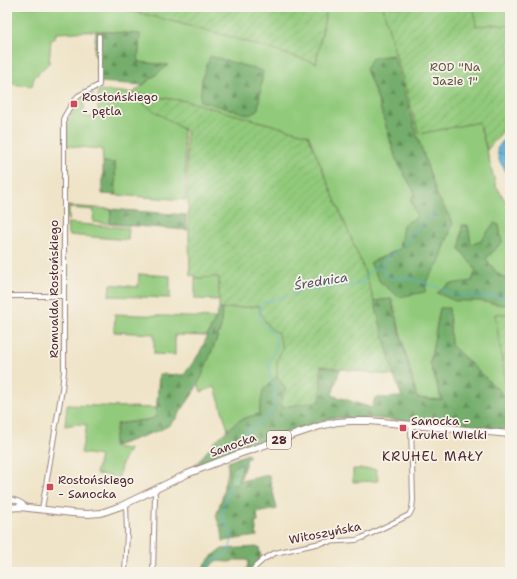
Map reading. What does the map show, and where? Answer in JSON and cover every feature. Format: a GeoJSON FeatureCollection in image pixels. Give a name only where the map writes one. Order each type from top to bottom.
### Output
{"type":"FeatureCollection","features":[{"type":"Feature","properties":{"kind":"main road","name":"Sanocka"},"geometry":{"type":"LineString","coordinates":[[42,509],[92,514],[112,510],[187,474],[236,455],[331,423],[362,421],[510,434]]}},
{"type":"Feature","properties":{"kind":"main road","name":"28"},"geometry":{"type":"LineString","coordinates":[[7,508],[26,507],[42,509]]}},
{"type":"Feature","properties":{"kind":"street","name":"Romualda Rosłońskiego"},"geometry":{"type":"LineString","coordinates":[[42,509],[63,383],[64,117],[78,96],[99,84],[99,36]]}},
{"type":"Feature","properties":{"kind":"street"},"geometry":{"type":"LineString","coordinates":[[7,296],[64,296]]}},
{"type":"Feature","properties":{"kind":"street","name":"Witoszyńska"},"geometry":{"type":"LineString","coordinates":[[252,572],[264,559],[275,553],[325,542],[356,540],[409,515],[412,510],[413,500],[411,425]]}},
{"type":"Feature","properties":{"kind":"street"},"geometry":{"type":"LineString","coordinates":[[153,572],[154,490]]}},
{"type":"Feature","properties":{"kind":"street"},"geometry":{"type":"LineString","coordinates":[[7,498],[18,501],[26,507]]}},
{"type":"Feature","properties":{"kind":"street"},"geometry":{"type":"LineString","coordinates":[[125,572],[127,533],[126,504]]}},
{"type":"Feature","properties":{"kind":"green space"},"geometry":{"type":"Polygon","coordinates":[[[7,7],[116,7],[214,32],[316,63],[327,7],[383,7],[419,134],[479,122],[496,186],[510,208],[510,282],[497,273],[486,259],[502,242],[494,223],[480,242],[471,244],[468,225],[460,249],[476,270],[472,282],[449,284],[479,301],[504,305],[510,303],[510,314],[495,314],[508,399],[451,345],[449,309],[440,308],[430,363],[442,401],[417,398],[392,299],[374,301],[363,267],[308,135],[186,101],[133,94],[132,96],[183,129],[186,200],[116,195],[115,163],[103,162],[102,149],[67,146],[67,124],[78,100],[91,92],[93,94],[93,99],[84,103],[84,117],[98,117],[98,90],[133,93],[168,65],[138,62],[140,34],[96,31],[56,33],[55,38],[51,40],[49,63],[34,78],[32,86],[7,84],[7,7]],[[366,69],[377,97],[396,159],[415,193],[411,200],[417,217],[399,249],[370,263],[427,280],[439,262],[453,223],[437,195],[417,135],[366,69]]]}},
{"type":"Feature","properties":{"kind":"green space"},"geometry":{"type":"Polygon","coordinates":[[[116,7],[327,7],[316,63],[214,32],[116,7]]]}},
{"type":"Feature","properties":{"kind":"green space","name":"ROD \"Na Jazie 1\""},"geometry":{"type":"Polygon","coordinates":[[[383,7],[469,7],[474,9],[476,27],[489,25],[510,26],[510,129],[504,130],[487,150],[479,122],[419,134],[383,7]]]}},
{"type":"Feature","properties":{"kind":"green space"},"geometry":{"type":"Polygon","coordinates":[[[469,7],[510,7],[510,26],[494,25],[476,27],[474,9],[469,7]]]}},
{"type":"Feature","properties":{"kind":"green space"},"geometry":{"type":"Polygon","coordinates":[[[96,31],[140,34],[138,62],[168,65],[143,85],[99,82],[97,58],[94,55],[96,31]]]}},
{"type":"Feature","properties":{"kind":"green space"},"geometry":{"type":"Polygon","coordinates":[[[393,55],[437,195],[453,223],[439,262],[427,280],[425,292],[399,297],[380,282],[370,263],[399,249],[403,225],[417,217],[411,199],[415,193],[396,159],[377,97],[366,69],[372,58],[393,55]]]}},
{"type":"Feature","properties":{"kind":"green space"},"geometry":{"type":"Polygon","coordinates":[[[210,56],[263,71],[258,110],[250,115],[200,101],[202,79],[210,56]]]}},
{"type":"Feature","properties":{"kind":"green space"},"geometry":{"type":"Polygon","coordinates":[[[133,94],[186,101],[308,135],[363,267],[374,301],[394,376],[321,366],[320,401],[282,407],[282,397],[286,389],[277,376],[277,360],[283,349],[278,333],[270,328],[265,321],[260,312],[259,306],[219,309],[219,277],[195,278],[195,275],[190,276],[186,131],[131,96],[133,94]]]}},
{"type":"Feature","properties":{"kind":"green space"},"geometry":{"type":"Polygon","coordinates":[[[103,162],[115,163],[116,195],[102,194],[103,162]]]}},
{"type":"Feature","properties":{"kind":"green space"},"geometry":{"type":"Polygon","coordinates":[[[67,206],[111,209],[110,224],[93,222],[94,210],[69,208],[69,220],[67,220],[67,206]]]}},
{"type":"Feature","properties":{"kind":"green space"},"geometry":{"type":"Polygon","coordinates":[[[111,209],[186,215],[187,230],[110,224],[111,209]]]}},
{"type":"Feature","properties":{"kind":"green space"},"geometry":{"type":"Polygon","coordinates":[[[67,223],[129,228],[128,240],[68,235],[67,223]]]}},
{"type":"Feature","properties":{"kind":"green space"},"geometry":{"type":"Polygon","coordinates":[[[494,223],[499,225],[502,242],[486,259],[497,273],[510,282],[510,303],[504,305],[479,301],[455,301],[437,293],[449,284],[472,281],[476,270],[460,249],[462,225],[468,225],[471,244],[480,242],[494,223]]]}},
{"type":"Feature","properties":{"kind":"green space"},"geometry":{"type":"Polygon","coordinates":[[[139,274],[170,276],[170,298],[109,296],[110,284],[138,287],[139,274]]]}},
{"type":"Feature","properties":{"kind":"green space"},"geometry":{"type":"Polygon","coordinates":[[[219,277],[219,300],[195,299],[195,278],[219,277]]]}},
{"type":"Feature","properties":{"kind":"green space"},"geometry":{"type":"Polygon","coordinates":[[[391,299],[417,398],[442,400],[430,363],[440,308],[449,308],[451,345],[510,401],[510,430],[370,418],[332,418],[293,430],[253,446],[195,466],[216,440],[238,421],[259,414],[263,390],[277,376],[286,389],[282,397],[282,406],[321,366],[340,369],[332,395],[372,408],[375,398],[402,397],[394,376],[374,301],[391,299]]]}},
{"type":"Feature","properties":{"kind":"green space"},"geometry":{"type":"Polygon","coordinates":[[[259,306],[260,312],[265,321],[270,328],[278,333],[283,349],[277,360],[277,376],[263,390],[259,414],[242,419],[228,430],[215,387],[201,392],[198,383],[221,328],[222,309],[259,306]]]}},
{"type":"Feature","properties":{"kind":"green space"},"geometry":{"type":"Polygon","coordinates":[[[219,309],[222,309],[221,328],[202,376],[192,395],[175,420],[160,430],[113,447],[117,424],[152,419],[156,416],[159,374],[184,375],[199,354],[219,309]]]}},
{"type":"Feature","properties":{"kind":"green space"},"geometry":{"type":"Polygon","coordinates":[[[115,314],[216,318],[207,336],[175,335],[175,355],[154,354],[154,334],[114,332],[115,314]]]}},
{"type":"Feature","properties":{"kind":"green space"},"geometry":{"type":"Polygon","coordinates":[[[495,314],[510,314],[510,401],[508,399],[495,314]]]}},
{"type":"Feature","properties":{"kind":"green space"},"geometry":{"type":"Polygon","coordinates":[[[67,405],[157,408],[156,416],[152,419],[117,424],[113,447],[129,449],[121,466],[119,477],[96,474],[100,456],[81,453],[87,425],[76,424],[65,426],[67,405]]]}},
{"type":"Feature","properties":{"kind":"green space"},"geometry":{"type":"Polygon","coordinates":[[[247,454],[249,455],[249,458],[247,458],[240,481],[269,475],[277,509],[257,513],[258,521],[255,522],[257,536],[223,541],[222,532],[216,516],[223,495],[228,472],[228,462],[247,454]]]}},
{"type":"Feature","properties":{"kind":"green space"},"geometry":{"type":"Polygon","coordinates":[[[241,463],[242,466],[237,483],[236,485],[232,484],[229,482],[231,473],[241,463]]]}},
{"type":"Feature","properties":{"kind":"green space"},"geometry":{"type":"Polygon","coordinates":[[[353,469],[376,469],[378,481],[353,482],[353,469]]]}},
{"type":"Feature","properties":{"kind":"green space"},"geometry":{"type":"Polygon","coordinates":[[[259,547],[261,558],[253,566],[250,572],[246,572],[249,561],[236,560],[229,562],[215,561],[207,572],[202,572],[204,566],[211,557],[222,549],[259,547]]]}},
{"type":"Feature","properties":{"kind":"water"},"geometry":{"type":"Polygon","coordinates":[[[506,136],[510,136],[510,172],[506,172],[499,160],[497,149],[506,136]]]}},
{"type":"Feature","properties":{"kind":"waterway","name":"Średnica"},"geometry":{"type":"LineString","coordinates":[[240,447],[239,441],[244,433],[264,420],[271,413],[274,403],[274,389],[269,374],[269,364],[276,346],[276,339],[260,319],[259,313],[263,303],[301,291],[359,284],[364,282],[367,274],[389,258],[421,225],[436,213]]}},
{"type":"Feature","properties":{"kind":"waterway","name":"Średnica"},"geometry":{"type":"LineString","coordinates":[[380,266],[390,278],[408,278],[440,288],[456,295],[510,297]]}},
{"type":"Feature","properties":{"kind":"waterway","name":"Średnica"},"geometry":{"type":"LineString","coordinates":[[205,572],[213,561],[226,555],[229,550],[232,538],[225,522],[223,511],[228,491],[243,459]]}},
{"type":"Feature","properties":{"kind":"place","name":"Rosłońskiego - pętla"},"geometry":{"type":"Point","coordinates":[74,104]}},
{"type":"Feature","properties":{"kind":"place","name":"Sanocka - Kruhel Wielki"},"geometry":{"type":"Point","coordinates":[403,428]}},
{"type":"Feature","properties":{"kind":"place","name":"Rosłońskiego - Sanocka"},"geometry":{"type":"Point","coordinates":[50,487]}},
{"type":"Feature","properties":{"kind":"district","name":"KRUHEL MAŁY"},"geometry":{"type":"Point","coordinates":[433,456]}}]}
